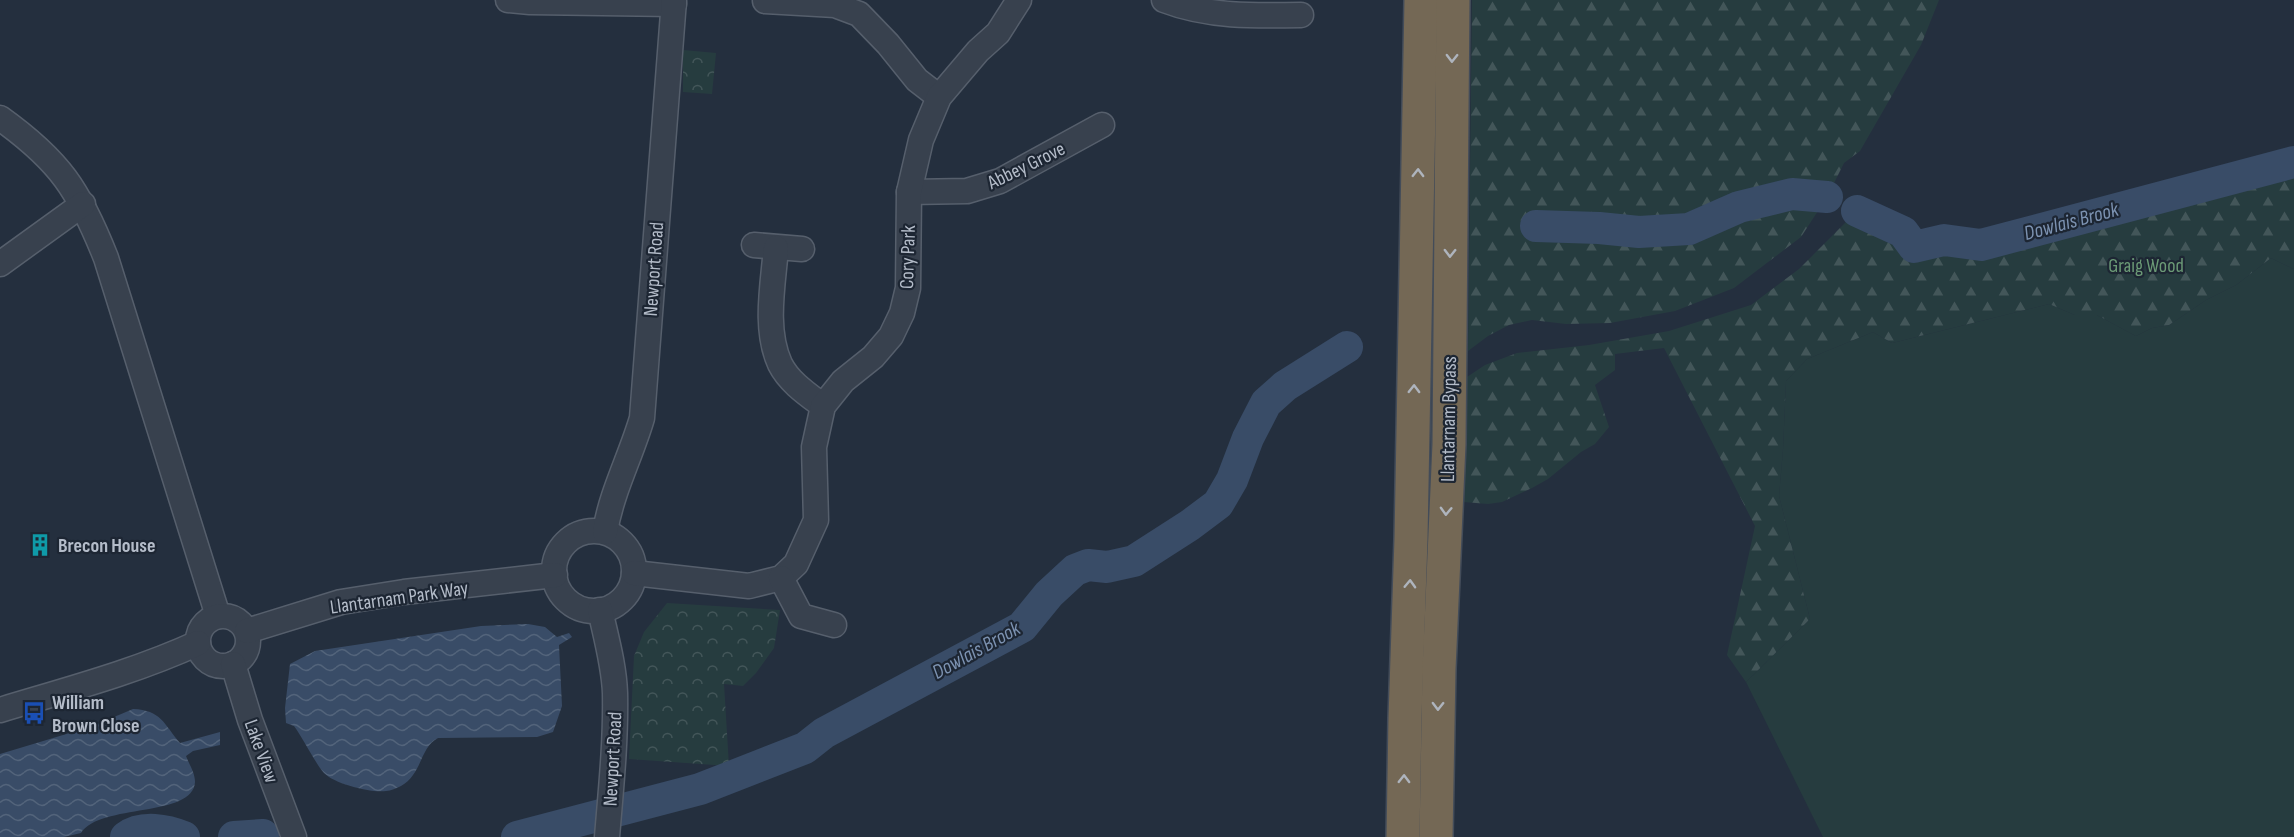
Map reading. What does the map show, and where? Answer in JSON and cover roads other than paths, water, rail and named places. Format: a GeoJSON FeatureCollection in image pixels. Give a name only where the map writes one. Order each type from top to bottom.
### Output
{"type":"FeatureCollection","features":[{"type":"Feature","properties":{"kind":"highway","name":"Llantarnam Bypass"},"geometry":{"type":"LineString","coordinates":[[1403,837],[1412,539],[1421,0]]}},
{"type":"Feature","properties":{"kind":"highway","name":"Llantarnam Bypass"},"geometry":{"type":"LineString","coordinates":[[1436,837],[1439,669],[1449,444],[1453,0]]}},
{"type":"Feature","properties":{"kind":"street"},"geometry":{"type":"LineString","coordinates":[[508,0],[674,2]]}},
{"type":"Feature","properties":{"kind":"street","name":"Cory Park"},"geometry":{"type":"LineString","coordinates":[[781,578],[796,564],[816,520],[814,447],[823,406],[843,381],[873,357],[891,336],[902,313],[908,288],[909,192],[921,140],[939,97],[978,51],[998,33],[1019,0]]}},
{"type":"Feature","properties":{"kind":"street"},"geometry":{"type":"LineString","coordinates":[[1164,0],[1183,7],[1228,15],[1301,15]]}},
{"type":"Feature","properties":{"kind":"street"},"geometry":{"type":"LineString","coordinates":[[765,1],[835,5],[859,14],[888,44],[917,80],[939,97]]}},
{"type":"Feature","properties":{"kind":"street","name":"Newport Road"},"geometry":{"type":"LineString","coordinates":[[605,532],[608,512],[634,446],[642,418],[674,2]]}},
{"type":"Feature","properties":{"kind":"street"},"geometry":{"type":"LineString","coordinates":[[0,118],[32,141],[54,162],[83,204],[106,258],[218,616]]}},
{"type":"Feature","properties":{"kind":"street","name":"Abbey Grove"},"geometry":{"type":"LineString","coordinates":[[909,192],[967,190],[1000,181],[1102,125]]}},
{"type":"Feature","properties":{"kind":"street"},"geometry":{"type":"LineString","coordinates":[[0,264],[83,204]]}},
{"type":"Feature","properties":{"kind":"street"},"geometry":{"type":"LineString","coordinates":[[802,249],[765,246],[772,305],[772,335],[780,364],[798,387],[823,406]]}},
{"type":"Feature","properties":{"kind":"street"},"geometry":{"type":"LineString","coordinates":[[605,532],[617,538],[627,548],[633,560],[634,573],[627,593],[620,601],[600,610],[588,610],[575,606],[565,598],[558,587],[555,562],[560,550],[568,540],[580,533],[605,532]]}},
{"type":"Feature","properties":{"kind":"street"},"geometry":{"type":"LineString","coordinates":[[634,573],[749,586],[781,578],[801,616],[834,625]]}},
{"type":"Feature","properties":{"kind":"street","name":"Llantarnam Park Way"},"geometry":{"type":"LineString","coordinates":[[247,631],[341,602],[404,592],[555,575]]}},
{"type":"Feature","properties":{"kind":"street","name":"Newport Road"},"geometry":{"type":"LineString","coordinates":[[600,610],[612,665],[615,692],[607,837]]}},
{"type":"Feature","properties":{"kind":"street"},"geometry":{"type":"LineString","coordinates":[[218,616],[236,618],[247,631],[249,641],[246,651],[241,659],[233,664],[223,666],[214,664],[200,652],[198,643],[203,625],[218,616]]}},
{"type":"Feature","properties":{"kind":"street"},"geometry":{"type":"LineString","coordinates":[[0,710],[83,685],[198,643]]}},
{"type":"Feature","properties":{"kind":"street","name":"Lake View"},"geometry":{"type":"LineString","coordinates":[[233,664],[250,720],[294,837]]}},
{"type":"Feature","properties":{"kind":"water"},"geometry":{"type":"Polygon","coordinates":[[[528,624],[545,627],[557,637],[569,633],[572,637],[559,645],[562,706],[553,732],[537,737],[438,738],[429,745],[408,781],[394,789],[371,791],[336,781],[324,773],[294,726],[286,723],[285,708],[290,664],[315,651],[481,626],[528,624]]]}},
{"type":"Feature","properties":{"kind":"water"},"geometry":{"type":"Polygon","coordinates":[[[133,709],[156,715],[180,743],[220,732],[220,745],[193,751],[186,756],[195,779],[190,793],[179,801],[163,806],[107,817],[91,824],[81,833],[64,837],[0,837],[0,754],[93,726],[133,709]]]}},
{"type":"Feature","properties":{"kind":"waterway","name":"Dowlais Brook"},"geometry":{"type":"LineString","coordinates":[[1857,211],[1903,232],[1914,247],[1944,240],[1981,245],[2294,162]]}},
{"type":"Feature","properties":{"kind":"waterway","name":"Dowlais Brook"},"geometry":{"type":"LineString","coordinates":[[1536,226],[1639,232],[1689,229],[1739,207],[1792,194],[1827,197]]}},
{"type":"Feature","properties":{"kind":"waterway","name":"Dowlais Brook"},"geometry":{"type":"LineString","coordinates":[[517,837],[700,789],[805,748],[824,733],[1022,627],[1049,594],[1075,570],[1088,565],[1107,567],[1134,561],[1218,504],[1232,480],[1248,438],[1266,403],[1285,386],[1347,347]]}},
{"type":"Feature","properties":{"kind":"waterway","name":"Dowlais Brook"},"geometry":{"type":"LineString","coordinates":[[126,837],[132,833],[147,830],[170,832],[184,837]]}},
{"type":"Feature","properties":{"kind":"waterway","name":"Dowlais Brook"},"geometry":{"type":"LineString","coordinates":[[234,837],[263,835]]}},
{"type":"Feature","properties":{"kind":"place","name":"Brecon House"},"geometry":{"type":"Point","coordinates":[40,545]}},
{"type":"Feature","properties":{"kind":"place","name":"William Brown Close"},"geometry":{"type":"Point","coordinates":[34,713]}},
{"type":"Feature","properties":{"kind":"park label","name":"Graig Wood"},"geometry":{"type":"Point","coordinates":[2146,265]}}]}
